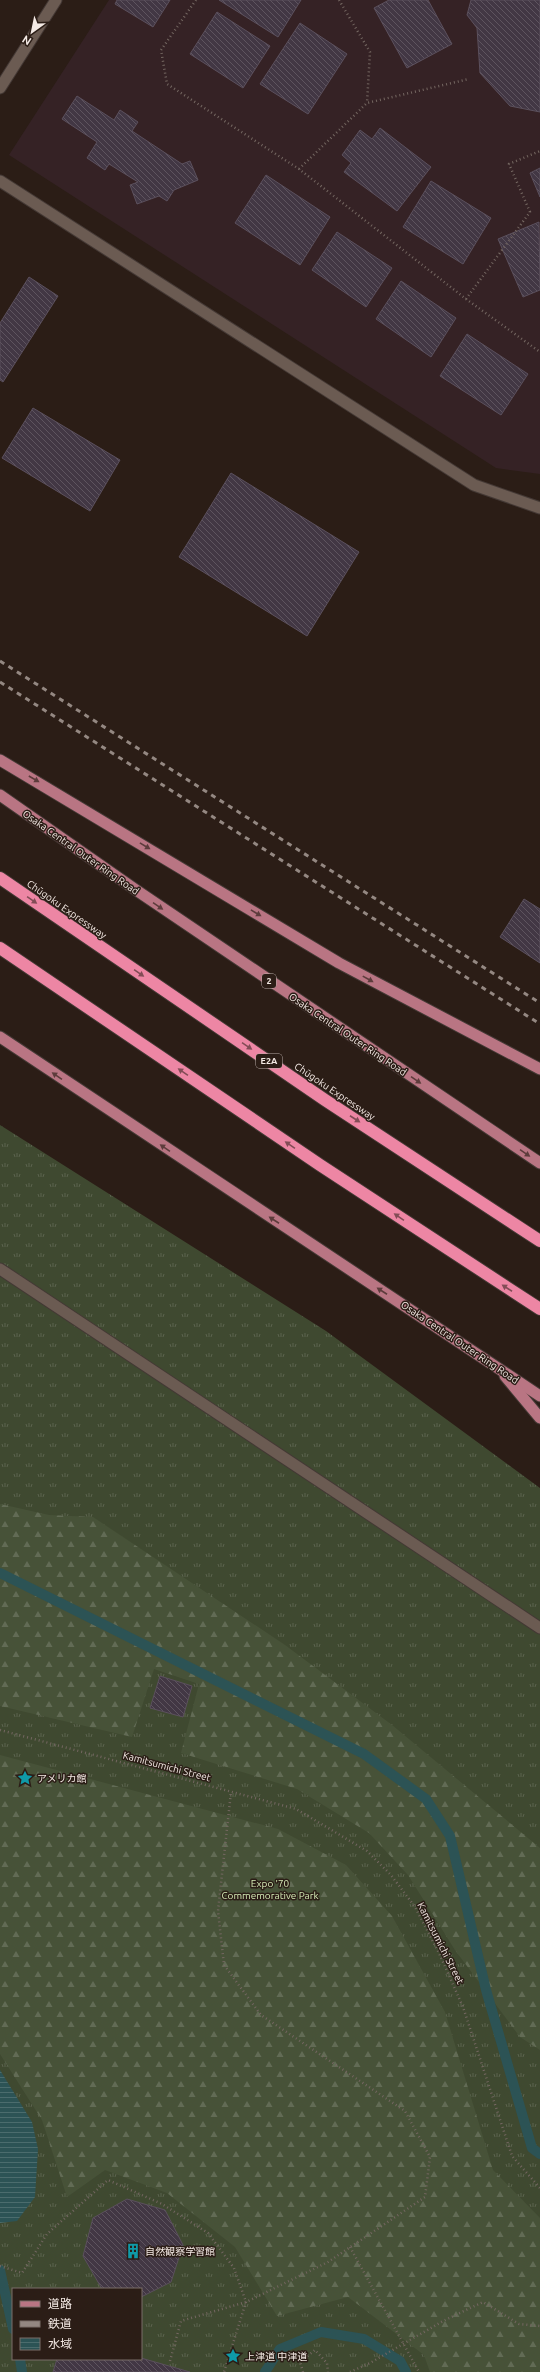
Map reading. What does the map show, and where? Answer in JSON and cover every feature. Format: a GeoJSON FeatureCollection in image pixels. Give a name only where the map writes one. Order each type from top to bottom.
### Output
{"type":"FeatureCollection","features":[{"type":"Feature","properties":{"kind":"highway","name":"Chūgoku Expressway"},"geometry":{"type":"LineString","coordinates":[[0,878],[325,1100],[540,1241]]}},
{"type":"Feature","properties":{"kind":"highway"},"geometry":{"type":"LineString","coordinates":[[0,948],[327,1169],[540,1309]]}},
{"type":"Feature","properties":{"kind":"main road"},"geometry":{"type":"LineString","coordinates":[[0,760],[339,963],[540,1069]]}},
{"type":"Feature","properties":{"kind":"main road","name":"Osaka Central Outer Ring Road"},"geometry":{"type":"LineString","coordinates":[[0,795],[136,890],[540,1163]]}},
{"type":"Feature","properties":{"kind":"main road","name":"Osaka Central Outer Ring Road"},"geometry":{"type":"LineString","coordinates":[[0,1038],[497,1366],[540,1396]]}},
{"type":"Feature","properties":{"kind":"main road"},"geometry":{"type":"LineString","coordinates":[[497,1366],[540,1418]]}},
{"type":"Feature","properties":{"kind":"street"},"geometry":{"type":"LineString","coordinates":[[0,88],[56,0]]}},
{"type":"Feature","properties":{"kind":"street"},"geometry":{"type":"LineString","coordinates":[[0,181],[474,485],[540,508]]}},
{"type":"Feature","properties":{"kind":"street"},"geometry":{"type":"LineString","coordinates":[[0,1269],[540,1628]]}},
{"type":"Feature","properties":{"kind":"path"},"geometry":{"type":"LineString","coordinates":[[196,0],[161,50],[167,84],[298,169],[466,299],[540,352]]}},
{"type":"Feature","properties":{"kind":"path"},"geometry":{"type":"LineString","coordinates":[[339,0],[370,52],[367,103]]}},
{"type":"Feature","properties":{"kind":"path"},"geometry":{"type":"LineString","coordinates":[[298,169],[367,103],[469,79]]}},
{"type":"Feature","properties":{"kind":"path"},"geometry":{"type":"LineString","coordinates":[[466,299],[530,212],[509,164],[540,151]]}},
{"type":"Feature","properties":{"kind":"path","name":"Kamitsumichi Street"},"geometry":{"type":"LineString","coordinates":[[0,1730],[296,1809],[367,1851],[391,1875],[415,1907],[440,1953],[463,2007],[512,2156],[540,2188]]}},
{"type":"Feature","properties":{"kind":"path"},"geometry":{"type":"LineString","coordinates":[[170,2360],[181,2321],[246,2302],[328,2262],[425,2197],[430,2158],[405,2111],[261,2015],[224,1965],[218,1911],[231,1792]]}},
{"type":"Feature","properties":{"kind":"path"},"geometry":{"type":"LineString","coordinates":[[0,2266],[22,2272],[47,2234],[108,2180],[162,2204],[208,2233],[234,2268],[246,2302],[224,2372]]}},
{"type":"Feature","properties":{"kind":"path"},"geometry":{"type":"LineString","coordinates":[[350,2247],[419,2372]]}},
{"type":"Feature","properties":{"kind":"path"},"geometry":{"type":"LineString","coordinates":[[350,2372],[370,2363],[443,2321],[483,2302],[519,2324],[540,2326]]}},
{"type":"Feature","properties":{"kind":"path"},"geometry":{"type":"LineString","coordinates":[[303,2372],[300,2362],[315,2350],[327,2363],[328,2372]]}},
{"type":"Feature","properties":{"kind":"shaded area"},"geometry":{"type":"Polygon","coordinates":[[[109,0],[540,0],[540,474],[496,468],[9,155],[109,0]]]}},
{"type":"Feature","properties":{"kind":"green space","name":"Expo '70 Commemorative Park"},"geometry":{"type":"Polygon","coordinates":[[[0,1125],[326,1331],[540,1488],[540,2372],[0,2372],[0,1125]]]}},
{"type":"Feature","properties":{"kind":"green space"},"geometry":{"type":"Polygon","coordinates":[[[0,1504],[49,1515],[93,1517],[285,1645],[392,1725],[540,1848],[540,2050],[520,2037],[455,1950],[408,1875],[369,1833],[297,1789],[181,1753],[199,1684],[154,1669],[132,1737],[0,1706],[0,1504]]]}},
{"type":"Feature","properties":{"kind":"green space"},"geometry":{"type":"Polygon","coordinates":[[[0,1755],[278,1829],[346,1865],[392,1916],[445,2012],[493,2170],[540,2218],[540,2372],[430,2372],[424,2355],[348,2297],[277,2316],[235,2247],[167,2193],[105,2170],[67,2197],[42,2120],[0,2054],[0,1755]]]}},
{"type":"Feature","properties":{"kind":"water"},"geometry":{"type":"Polygon","coordinates":[[[0,2070],[32,2122],[38,2149],[35,2197],[17,2221],[0,2223],[0,2070]]]}},
{"type":"Feature","properties":{"kind":"building"},"geometry":{"type":"Polygon","coordinates":[[[117,0],[170,0],[153,27],[115,4],[117,0]]]}},
{"type":"Feature","properties":{"kind":"building"},"geometry":{"type":"Polygon","coordinates":[[[219,0],[301,0],[278,37],[219,0]]]}},
{"type":"Feature","properties":{"kind":"building"},"geometry":{"type":"Polygon","coordinates":[[[389,0],[428,0],[452,44],[407,68],[374,8],[389,0]]]}},
{"type":"Feature","properties":{"kind":"building"},"geometry":{"type":"Polygon","coordinates":[[[471,0],[540,0],[540,112],[510,106],[480,73],[477,28],[467,15],[471,0]]]}},
{"type":"Feature","properties":{"kind":"building"},"geometry":{"type":"Polygon","coordinates":[[[217,12],[270,46],[243,88],[190,54],[217,12]]]}},
{"type":"Feature","properties":{"kind":"building"},"geometry":{"type":"Polygon","coordinates":[[[300,23],[347,54],[308,114],[260,84],[300,23]]]}},
{"type":"Feature","properties":{"kind":"building"},"geometry":{"type":"Polygon","coordinates":[[[77,96],[114,120],[120,110],[138,122],[132,131],[182,164],[190,161],[198,180],[174,190],[167,201],[159,196],[137,204],[130,185],[138,182],[109,164],[105,170],[87,158],[97,142],[62,119],[77,96]]]}},
{"type":"Feature","properties":{"kind":"building"},"geometry":{"type":"Polygon","coordinates":[[[380,128],[431,167],[397,211],[344,172],[351,163],[342,155],[360,130],[372,139],[380,128]]]}},
{"type":"Feature","properties":{"kind":"building"},"geometry":{"type":"Polygon","coordinates":[[[540,168],[540,197],[530,173],[540,168]]]}},
{"type":"Feature","properties":{"kind":"building"},"geometry":{"type":"Polygon","coordinates":[[[266,175],[330,217],[300,265],[235,223],[266,175]]]}},
{"type":"Feature","properties":{"kind":"building"},"geometry":{"type":"Polygon","coordinates":[[[431,181],[491,218],[463,264],[403,227],[431,181]]]}},
{"type":"Feature","properties":{"kind":"building"},"geometry":{"type":"Polygon","coordinates":[[[539,222],[540,290],[523,297],[498,239],[539,222]]]}},
{"type":"Feature","properties":{"kind":"building"},"geometry":{"type":"Polygon","coordinates":[[[337,232],[392,268],[366,307],[312,270],[337,232]]]}},
{"type":"Feature","properties":{"kind":"building"},"geometry":{"type":"Polygon","coordinates":[[[29,277],[58,296],[3,382],[0,380],[0,323],[29,277]]]}},
{"type":"Feature","properties":{"kind":"building"},"geometry":{"type":"Polygon","coordinates":[[[401,281],[456,318],[431,357],[376,319],[401,281]]]}},
{"type":"Feature","properties":{"kind":"building"},"geometry":{"type":"Polygon","coordinates":[[[467,334],[528,374],[501,415],[440,376],[467,334]]]}},
{"type":"Feature","properties":{"kind":"building"},"geometry":{"type":"Polygon","coordinates":[[[33,408],[120,460],[90,511],[2,458],[33,408]]]}},
{"type":"Feature","properties":{"kind":"building"},"geometry":{"type":"Polygon","coordinates":[[[231,473],[359,552],[307,636],[179,557],[231,473]]]}},
{"type":"Feature","properties":{"kind":"building"},"geometry":{"type":"Polygon","coordinates":[[[524,899],[540,909],[540,963],[500,937],[524,899]]]}},
{"type":"Feature","properties":{"kind":"building"},"geometry":{"type":"Polygon","coordinates":[[[160,1676],[192,1686],[183,1717],[150,1708],[160,1676]]]}},
{"type":"Feature","properties":{"kind":"building","name":"自然観察学習館"},"geometry":{"type":"Polygon","coordinates":[[[127,2199],[165,2210],[183,2245],[171,2282],[142,2296],[142,2288],[101,2288],[83,2256],[93,2218],[127,2199]]]}},
{"type":"Feature","properties":{"kind":"building"},"geometry":{"type":"Polygon","coordinates":[[[142,2358],[190,2372],[53,2372],[57,2360],[142,2360],[142,2358]]]}},
{"type":"Feature","properties":{"kind":"waterway"},"geometry":{"type":"LineString","coordinates":[[0,1573],[364,1754],[426,1799],[450,1836],[486,1990],[532,2148],[540,2154]]}},
{"type":"Feature","properties":{"kind":"waterway"},"geometry":{"type":"LineString","coordinates":[[0,2270],[12,2324]]}},
{"type":"Feature","properties":{"kind":"waterway"},"geometry":{"type":"LineString","coordinates":[[265,2372],[280,2349],[321,2332],[364,2339],[400,2361],[406,2372]]}},
{"type":"Feature","properties":{"kind":"waterway"},"geometry":{"type":"LineString","coordinates":[[20,2360],[22,2372]]}},
{"type":"Feature","properties":{"kind":"railway"},"geometry":{"type":"LineString","coordinates":[[0,661],[540,1003]]}},
{"type":"Feature","properties":{"kind":"railway"},"geometry":{"type":"LineString","coordinates":[[0,682],[540,1024]]}},
{"type":"Feature","properties":{"kind":"place","name":"アメリカ館"},"geometry":{"type":"Point","coordinates":[25,1778]}},
{"type":"Feature","properties":{"kind":"place","name":"自然観察学習館"},"geometry":{"type":"Point","coordinates":[133,2251]}},
{"type":"Feature","properties":{"kind":"place","name":"上津道 中津道"},"geometry":{"type":"Point","coordinates":[233,2356]}}]}
